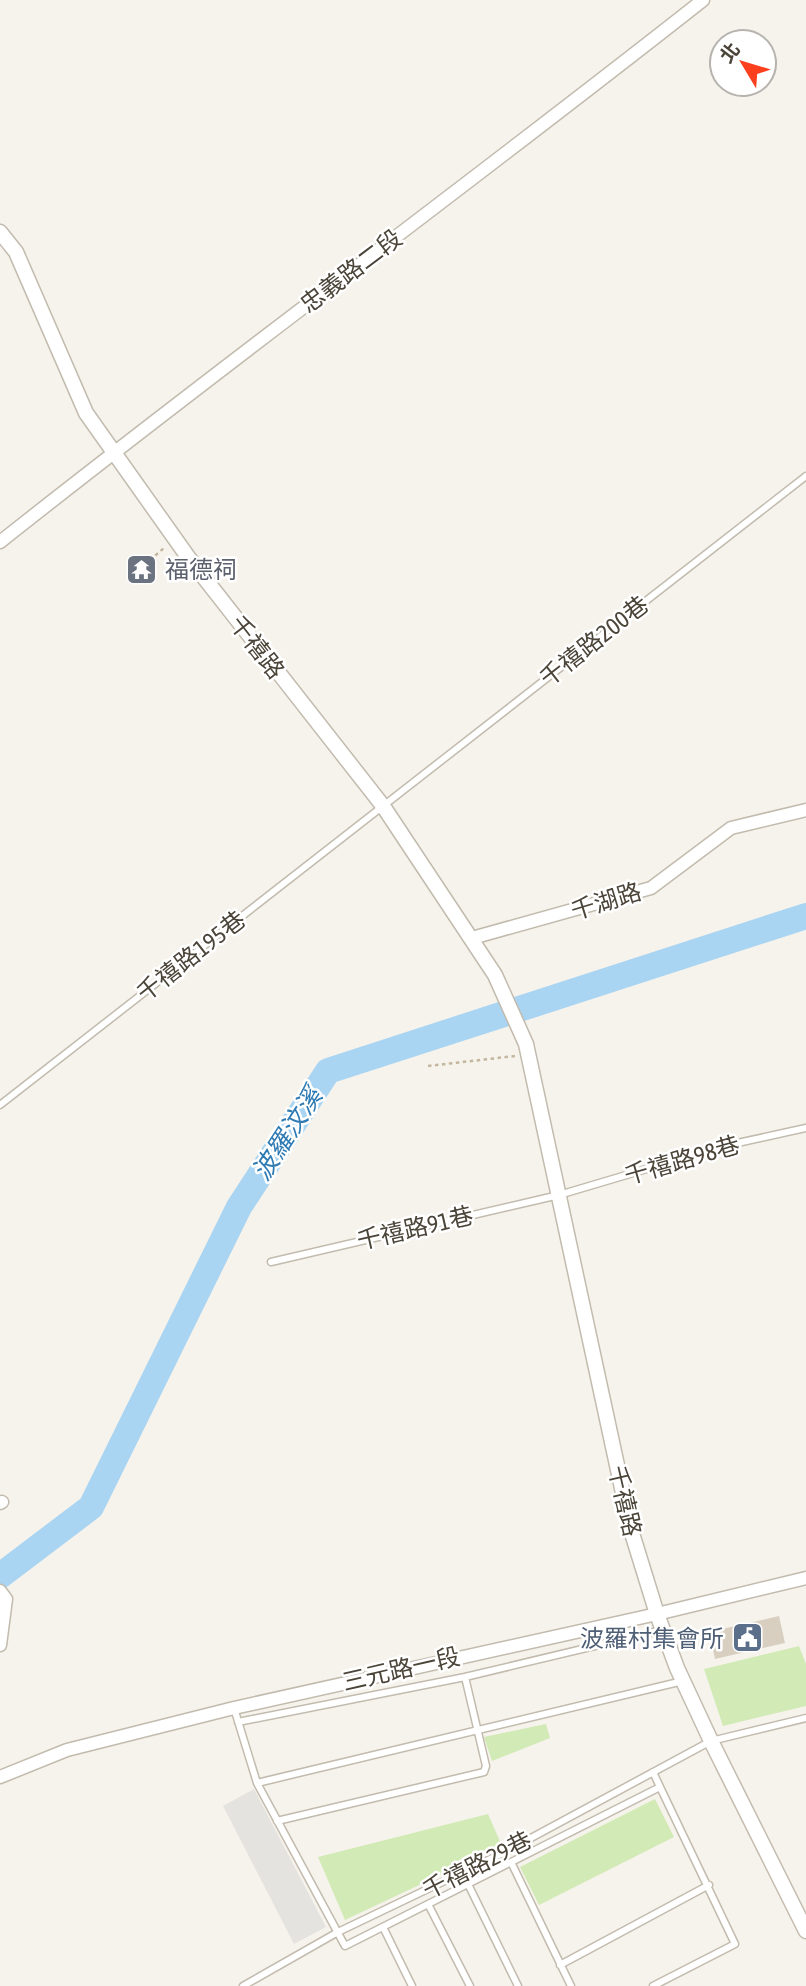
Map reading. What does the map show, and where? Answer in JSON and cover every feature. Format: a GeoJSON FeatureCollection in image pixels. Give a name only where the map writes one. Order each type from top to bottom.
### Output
{"type":"FeatureCollection","features":[{"type":"Feature","properties":{"kind":"street","name":"忠義路二段"},"geometry":{"type":"LineString","coordinates":[[0,542],[113,452],[517,147],[703,0]]}},
{"type":"Feature","properties":{"kind":"street","name":"千禧路"},"geometry":{"type":"LineString","coordinates":[[0,232],[16,252],[86,413],[175,539],[383,806],[495,975],[527,1049],[631,1530],[662,1630],[710,1741],[806,1931]]}},
{"type":"Feature","properties":{"kind":"street","name":"千湖路"},"geometry":{"type":"LineString","coordinates":[[472,938],[650,888],[731,828],[806,810]]}},
{"type":"Feature","properties":{"kind":"street","name":"三元路一段"},"geometry":{"type":"LineString","coordinates":[[0,1777],[67,1749],[234,1707],[657,1614],[806,1577]]}},
{"type":"Feature","properties":{"kind":"street"},"geometry":{"type":"LineString","coordinates":[[0,1645],[3,1595]]}},
{"type":"Feature","properties":{"kind":"lane","name":"千禧路200巷"},"geometry":{"type":"LineString","coordinates":[[383,806],[806,476]]}},
{"type":"Feature","properties":{"kind":"lane","name":"千禧路195巷"},"geometry":{"type":"LineString","coordinates":[[0,1105],[383,806]]}},
{"type":"Feature","properties":{"kind":"lane","name":"千禧路98巷"},"geometry":{"type":"LineString","coordinates":[[559,1195],[724,1146],[806,1128]]}},
{"type":"Feature","properties":{"kind":"lane","name":"千禧路91巷"},"geometry":{"type":"LineString","coordinates":[[271,1262],[559,1195]]}},
{"type":"Feature","properties":{"kind":"lane"},"geometry":{"type":"LineString","coordinates":[[239,1722],[465,1677],[662,1630]]}},
{"type":"Feature","properties":{"kind":"lane"},"geometry":{"type":"LineString","coordinates":[[277,1821],[484,1772],[486,1766],[476,1733],[465,1677]]}},
{"type":"Feature","properties":{"kind":"lane"},"geometry":{"type":"LineString","coordinates":[[257,1783],[476,1733],[683,1681]]}},
{"type":"Feature","properties":{"kind":"lane"},"geometry":{"type":"LineString","coordinates":[[234,1707],[257,1783],[345,1946],[660,1787]]}},
{"type":"Feature","properties":{"kind":"lane","name":"千禧路29巷"},"geometry":{"type":"LineString","coordinates":[[243,1986],[338,1932],[505,1852],[710,1741],[806,1718]]}},
{"type":"Feature","properties":{"kind":"lane"},"geometry":{"type":"LineString","coordinates":[[653,1772],[735,1944],[653,1986]]}},
{"type":"Feature","properties":{"kind":"lane"},"geometry":{"type":"LineString","coordinates":[[511,1862],[571,1986]]}},
{"type":"Feature","properties":{"kind":"lane"},"geometry":{"type":"LineString","coordinates":[[468,1884],[517,1986]]}},
{"type":"Feature","properties":{"kind":"lane"},"geometry":{"type":"LineString","coordinates":[[560,1965],[709,1885]]}},
{"type":"Feature","properties":{"kind":"lane"},"geometry":{"type":"LineString","coordinates":[[428,1904],[470,1986]]}},
{"type":"Feature","properties":{"kind":"lane"},"geometry":{"type":"LineString","coordinates":[[383,1927],[412,1986]]}},
{"type":"Feature","properties":{"kind":"path"},"geometry":{"type":"LineString","coordinates":[[150,560],[175,539]]}},
{"type":"Feature","properties":{"kind":"path"},"geometry":{"type":"LineString","coordinates":[[428,1066],[527,1049]]}},
{"type":"Feature","properties":{"kind":"green space"},"geometry":{"type":"Polygon","coordinates":[[[799,1646],[806,1664],[806,1706],[723,1726],[704,1669],[799,1646]]]}},
{"type":"Feature","properties":{"kind":"green space"},"geometry":{"type":"Polygon","coordinates":[[[546,1724],[550,1738],[492,1761],[484,1737],[546,1724]]]}},
{"type":"Feature","properties":{"kind":"green space"},"geometry":{"type":"Polygon","coordinates":[[[655,1799],[674,1837],[539,1905],[520,1867],[655,1799]]]}},
{"type":"Feature","properties":{"kind":"green space"},"geometry":{"type":"Polygon","coordinates":[[[488,1814],[502,1846],[345,1920],[318,1857],[488,1814]]]}},
{"type":"Feature","properties":{"kind":"shaded area"},"geometry":{"type":"Polygon","coordinates":[[[254,1789],[326,1927],[294,1944],[223,1806],[254,1789]]]}},
{"type":"Feature","properties":{"kind":"building","name":"波羅村集會所"},"geometry":{"type":"Polygon","coordinates":[[[779,1616],[785,1643],[715,1659],[709,1632],[779,1616]]]}},
{"type":"Feature","properties":{"kind":"waterway","name":"波羅汶溪"},"geometry":{"type":"LineString","coordinates":[[0,1576],[91,1507],[239,1207],[328,1071],[806,916]]}},
{"type":"Feature","properties":{"kind":"place","name":"福德祠"},"geometry":{"type":"Point","coordinates":[142,569]}},
{"type":"Feature","properties":{"kind":"place","name":"波羅村集會所"},"geometry":{"type":"Point","coordinates":[747,1638]}}]}
